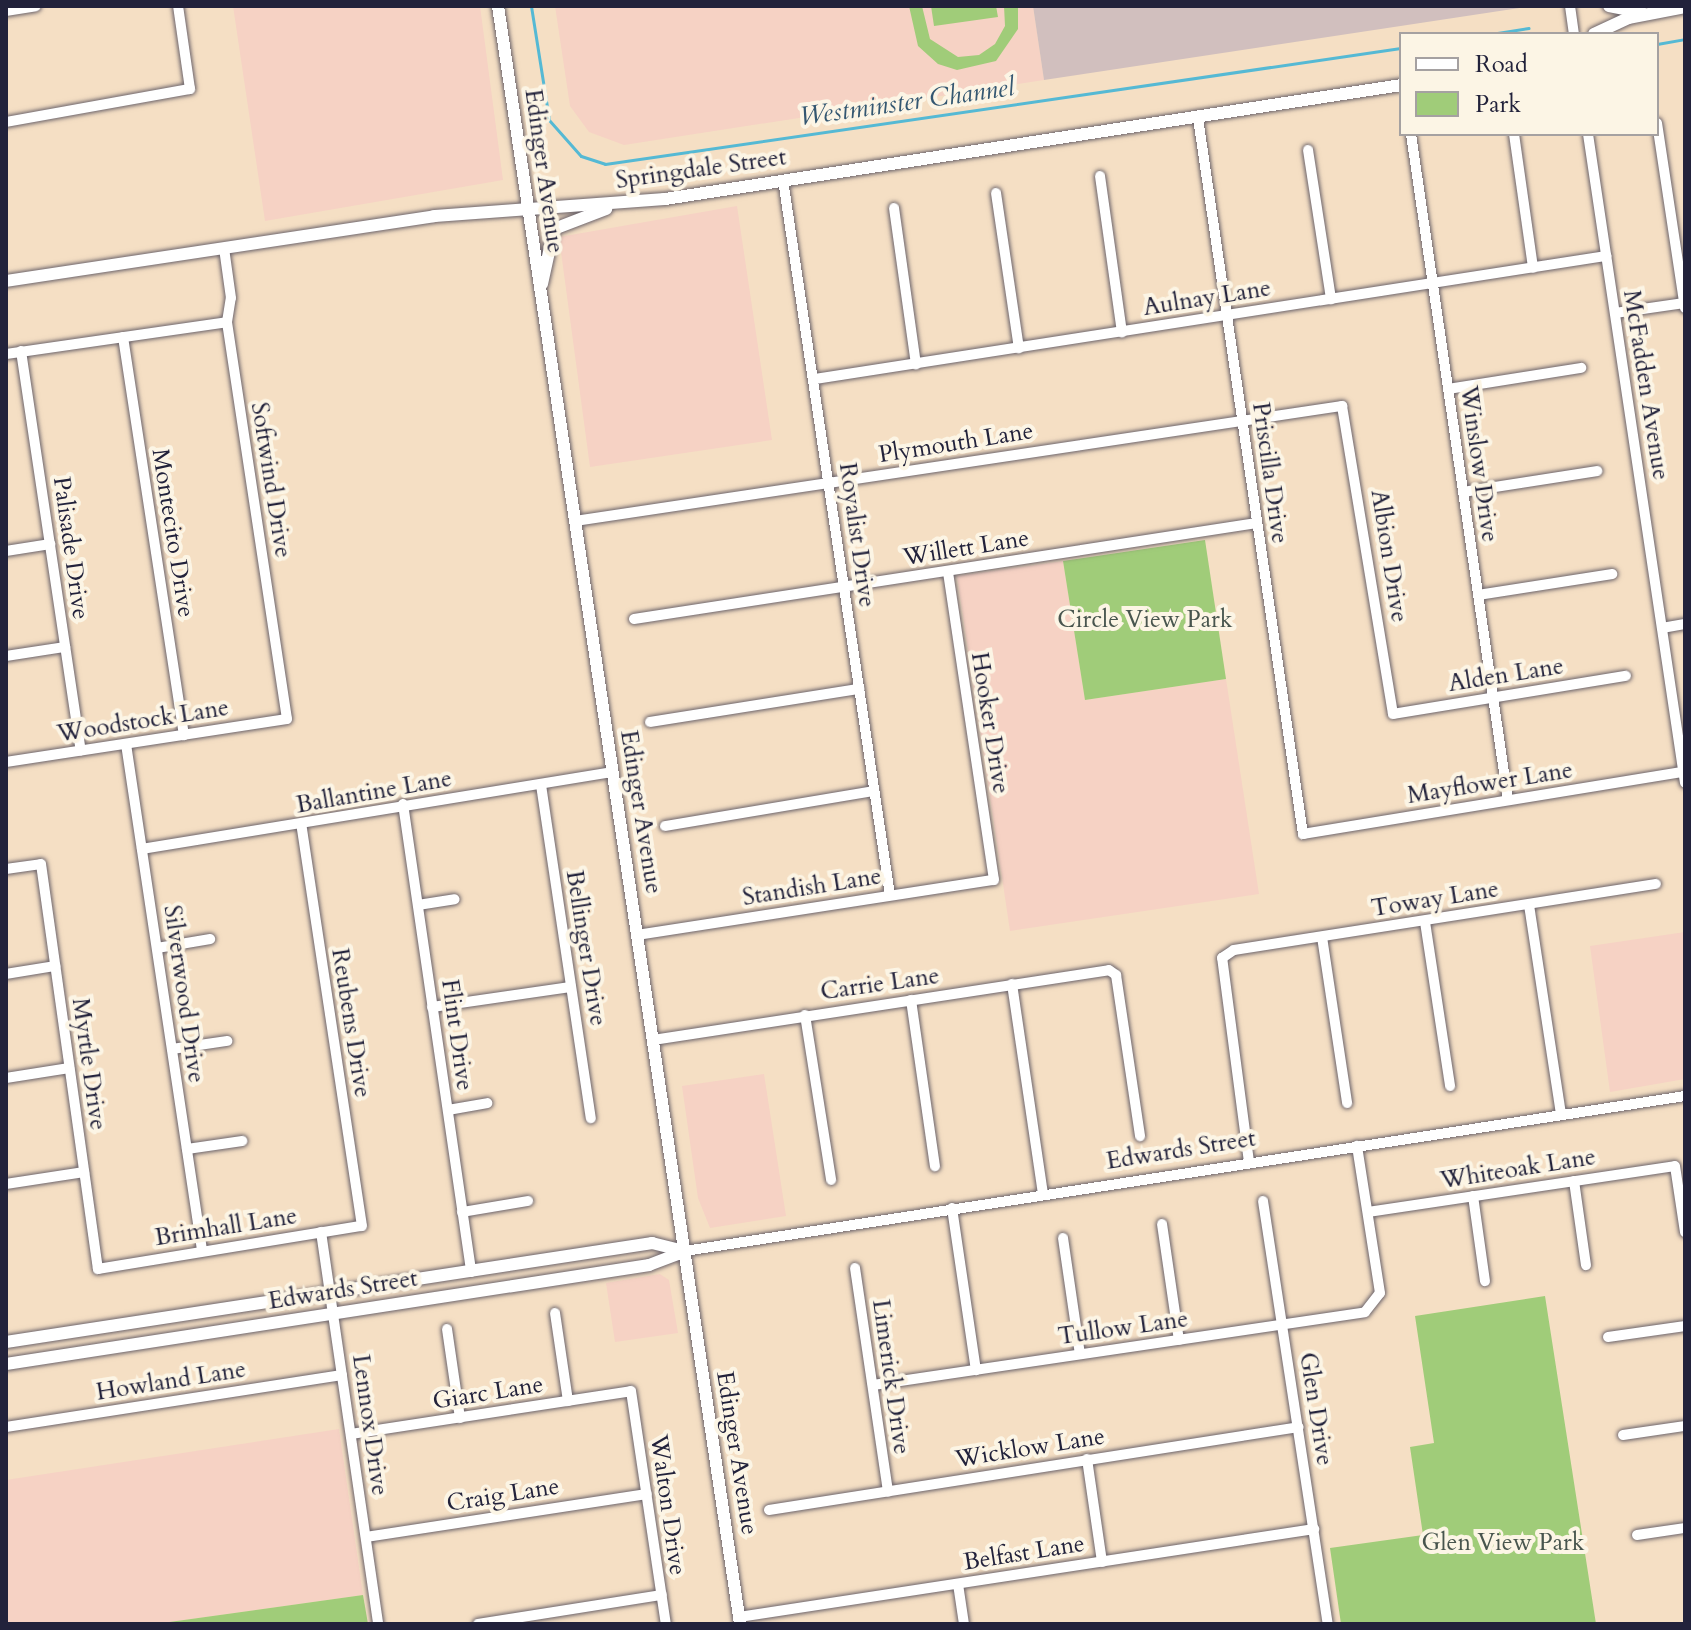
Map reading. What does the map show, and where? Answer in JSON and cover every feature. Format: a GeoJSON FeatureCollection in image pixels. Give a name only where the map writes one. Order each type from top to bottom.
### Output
{"type":"FeatureCollection","features":[{"type":"Feature","properties":{"kind":"main road","name":"Edinger Avenue"},"geometry":{"type":"LineString","coordinates":[[498,6],[740,1620]]}},
{"type":"Feature","properties":{"kind":"main road"},"geometry":{"type":"LineString","coordinates":[[1609,6],[1648,13]]}},
{"type":"Feature","properties":{"kind":"main road"},"geometry":{"type":"LineString","coordinates":[[1599,32],[1648,13],[1685,7]]}},
{"type":"Feature","properties":{"kind":"main road","name":"Springdale Street"},"geometry":{"type":"LineString","coordinates":[[6,281],[527,206],[621,203],[1399,85]]}},
{"type":"Feature","properties":{"kind":"main road"},"geometry":{"type":"LineString","coordinates":[[540,291],[554,229],[621,203]]}},
{"type":"Feature","properties":{"kind":"main road","name":"Edwards Street"},"geometry":{"type":"LineString","coordinates":[[6,1342],[652,1243],[685,1251]]}},
{"type":"Feature","properties":{"kind":"main road","name":"Edwards Street"},"geometry":{"type":"LineString","coordinates":[[6,1364],[661,1263],[685,1251]]}},
{"type":"Feature","properties":{"kind":"street"},"geometry":{"type":"LineString","coordinates":[[6,11],[36,6]]}},
{"type":"Feature","properties":{"kind":"street"},"geometry":{"type":"LineString","coordinates":[[6,122],[190,89],[178,6]]}},
{"type":"Feature","properties":{"kind":"street"},"geometry":{"type":"LineString","coordinates":[[1570,6],[1574,32]]}},
{"type":"Feature","properties":{"kind":"street","name":"Priscilla Drive"},"geometry":{"type":"LineString","coordinates":[[1198,118],[1303,834]]}},
{"type":"Feature","properties":{"kind":"street","name":"Winslow Drive"},"geometry":{"type":"LineString","coordinates":[[1411,136],[1508,800]]}},
{"type":"Feature","properties":{"kind":"street"},"geometry":{"type":"LineString","coordinates":[[1514,136],[1533,268]]}},
{"type":"Feature","properties":{"kind":"street","name":"McFadden Avenue"},"geometry":{"type":"LineString","coordinates":[[1588,136],[1684,778]]}},
{"type":"Feature","properties":{"kind":"street"},"geometry":{"type":"LineString","coordinates":[[1615,313],[1685,306],[1659,136]]}},
{"type":"Feature","properties":{"kind":"street"},"geometry":{"type":"LineString","coordinates":[[1308,150],[1331,299]]}},
{"type":"Feature","properties":{"kind":"street"},"geometry":{"type":"LineString","coordinates":[[1100,176],[1122,332]]}},
{"type":"Feature","properties":{"kind":"street","name":"Royalist Drive"},"geometry":{"type":"LineString","coordinates":[[783,180],[890,895]]}},
{"type":"Feature","properties":{"kind":"street"},"geometry":{"type":"LineString","coordinates":[[996,193],[1019,348]]}},
{"type":"Feature","properties":{"kind":"street"},"geometry":{"type":"LineString","coordinates":[[1670,207],[1685,205]]}},
{"type":"Feature","properties":{"kind":"street"},"geometry":{"type":"LineString","coordinates":[[894,208],[916,364]]}},
{"type":"Feature","properties":{"kind":"street","name":"Softwind Drive"},"geometry":{"type":"LineString","coordinates":[[224,248],[231,298],[227,322],[287,719]]}},
{"type":"Feature","properties":{"kind":"street","name":"Aulnay Lane"},"geometry":{"type":"LineString","coordinates":[[815,379],[1606,256]]}},
{"type":"Feature","properties":{"kind":"street"},"geometry":{"type":"LineString","coordinates":[[6,354],[227,322]]}},
{"type":"Feature","properties":{"kind":"street","name":"Montecito Drive"},"geometry":{"type":"LineString","coordinates":[[123,337],[184,735]]}},
{"type":"Feature","properties":{"kind":"street","name":"Palisade Drive"},"geometry":{"type":"LineString","coordinates":[[21,351],[81,751]]}},
{"type":"Feature","properties":{"kind":"street"},"geometry":{"type":"LineString","coordinates":[[1448,389],[1581,368]]}},
{"type":"Feature","properties":{"kind":"street","name":"Plymouth Lane"},"geometry":{"type":"LineString","coordinates":[[575,521],[1342,406]]}},
{"type":"Feature","properties":{"kind":"street","name":"Albion Drive"},"geometry":{"type":"LineString","coordinates":[[1342,406],[1393,714]]}},
{"type":"Feature","properties":{"kind":"street"},"geometry":{"type":"LineString","coordinates":[[1463,492],[1597,471]]}},
{"type":"Feature","properties":{"kind":"street","name":"Willett Lane"},"geometry":{"type":"LineString","coordinates":[[634,619],[1257,523]]}},
{"type":"Feature","properties":{"kind":"street"},"geometry":{"type":"LineString","coordinates":[[6,551],[50,544]]}},
{"type":"Feature","properties":{"kind":"street","name":"Hooker Drive"},"geometry":{"type":"LineString","coordinates":[[948,571],[994,880]]}},
{"type":"Feature","properties":{"kind":"street"},"geometry":{"type":"LineString","coordinates":[[1478,595],[1612,574]]}},
{"type":"Feature","properties":{"kind":"street"},"geometry":{"type":"LineString","coordinates":[[1662,628],[1685,624]]}},
{"type":"Feature","properties":{"kind":"street"},"geometry":{"type":"LineString","coordinates":[[6,656],[65,647]]}},
{"type":"Feature","properties":{"kind":"street","name":"Alden Lane"},"geometry":{"type":"LineString","coordinates":[[1393,714],[1626,676]]}},
{"type":"Feature","properties":{"kind":"street"},"geometry":{"type":"LineString","coordinates":[[650,722],[859,689]]}},
{"type":"Feature","properties":{"kind":"street","name":"Woodstock Lane"},"geometry":{"type":"LineString","coordinates":[[6,762],[287,719]]}},
{"type":"Feature","properties":{"kind":"street","name":"Silverwood Drive"},"geometry":{"type":"LineString","coordinates":[[126,744],[202,1250]]}},
{"type":"Feature","properties":{"kind":"street","name":"Ballantine Lane"},"geometry":{"type":"LineString","coordinates":[[142,849],[613,772]]}},
{"type":"Feature","properties":{"kind":"street","name":"Mayflower Lane"},"geometry":{"type":"LineString","coordinates":[[1303,834],[1508,800],[1684,778]]}},
{"type":"Feature","properties":{"kind":"street","name":"Bellinger Drive"},"geometry":{"type":"LineString","coordinates":[[541,785],[591,1118]]}},
{"type":"Feature","properties":{"kind":"street"},"geometry":{"type":"LineString","coordinates":[[665,826],[874,791]]}},
{"type":"Feature","properties":{"kind":"street","name":"Flint Drive"},"geometry":{"type":"LineString","coordinates":[[403,804],[471,1272]]}},
{"type":"Feature","properties":{"kind":"street","name":"Reubens Drive"},"geometry":{"type":"LineString","coordinates":[[301,825],[362,1226]]}},
{"type":"Feature","properties":{"kind":"street","name":"Myrtle Drive"},"geometry":{"type":"LineString","coordinates":[[6,869],[41,864],[98,1269]]}},
{"type":"Feature","properties":{"kind":"street","name":"Standish Lane"},"geometry":{"type":"LineString","coordinates":[[637,935],[994,880]]}},
{"type":"Feature","properties":{"kind":"street","name":"Toway Lane"},"geometry":{"type":"LineString","coordinates":[[1249,1162],[1222,958],[1234,950],[1656,884]]}},
{"type":"Feature","properties":{"kind":"street"},"geometry":{"type":"LineString","coordinates":[[418,905],[455,899]]}},
{"type":"Feature","properties":{"kind":"street"},"geometry":{"type":"LineString","coordinates":[[1529,905],[1561,1114]]}},
{"type":"Feature","properties":{"kind":"street"},"geometry":{"type":"LineString","coordinates":[[1425,922],[1450,1086]]}},
{"type":"Feature","properties":{"kind":"street"},"geometry":{"type":"LineString","coordinates":[[1322,937],[1347,1103]]}},
{"type":"Feature","properties":{"kind":"street"},"geometry":{"type":"LineString","coordinates":[[157,948],[210,939]]}},
{"type":"Feature","properties":{"kind":"street"},"geometry":{"type":"LineString","coordinates":[[6,974],[55,966]]}},
{"type":"Feature","properties":{"kind":"street","name":"Carrie Lane"},"geometry":{"type":"LineString","coordinates":[[653,1040],[1114,971],[1140,1136]]}},
{"type":"Feature","properties":{"kind":"street"},"geometry":{"type":"LineString","coordinates":[[1012,984],[1043,1194]]}},
{"type":"Feature","properties":{"kind":"street"},"geometry":{"type":"LineString","coordinates":[[432,1007],[571,987]]}},
{"type":"Feature","properties":{"kind":"street"},"geometry":{"type":"LineString","coordinates":[[911,1000],[935,1166]]}},
{"type":"Feature","properties":{"kind":"street"},"geometry":{"type":"LineString","coordinates":[[805,1015],[831,1180]]}},
{"type":"Feature","properties":{"kind":"street"},"geometry":{"type":"LineString","coordinates":[[172,1049],[227,1041]]}},
{"type":"Feature","properties":{"kind":"street"},"geometry":{"type":"LineString","coordinates":[[6,1078],[69,1068]]}},
{"type":"Feature","properties":{"kind":"street","name":"Edwards Street"},"geometry":{"type":"LineString","coordinates":[[685,1251],[1685,1096]]}},
{"type":"Feature","properties":{"kind":"street"},"geometry":{"type":"LineString","coordinates":[[448,1110],[487,1103]]}},
{"type":"Feature","properties":{"kind":"street"},"geometry":{"type":"LineString","coordinates":[[187,1149],[242,1141]]}},
{"type":"Feature","properties":{"kind":"street"},"geometry":{"type":"LineString","coordinates":[[1357,1146],[1368,1212]]}},
{"type":"Feature","properties":{"kind":"street","name":"Whiteoak Lane"},"geometry":{"type":"LineString","coordinates":[[1368,1212],[1675,1166],[1685,1232]]}},
{"type":"Feature","properties":{"kind":"street"},"geometry":{"type":"LineString","coordinates":[[6,1184],[84,1172]]}},
{"type":"Feature","properties":{"kind":"street"},"geometry":{"type":"LineString","coordinates":[[1574,1181],[1586,1265]]}},
{"type":"Feature","properties":{"kind":"street"},"geometry":{"type":"LineString","coordinates":[[1473,1196],[1485,1281]]}},
{"type":"Feature","properties":{"kind":"street"},"geometry":{"type":"LineString","coordinates":[[462,1212],[528,1201]]}},
{"type":"Feature","properties":{"kind":"street","name":"Glen Drive"},"geometry":{"type":"LineString","coordinates":[[1263,1201],[1328,1624]]}},
{"type":"Feature","properties":{"kind":"street"},"geometry":{"type":"LineString","coordinates":[[952,1208],[976,1370]]}},
{"type":"Feature","properties":{"kind":"street","name":"Tullow Lane"},"geometry":{"type":"LineString","coordinates":[[873,1385],[1365,1312],[1375,1304],[1380,1293],[1368,1212]]}},
{"type":"Feature","properties":{"kind":"street"},"geometry":{"type":"LineString","coordinates":[[1162,1224],[1179,1340]]}},
{"type":"Feature","properties":{"kind":"street","name":"Brimhall Lane"},"geometry":{"type":"LineString","coordinates":[[98,1269],[362,1226]]}},
{"type":"Feature","properties":{"kind":"street","name":"Lennox Drive"},"geometry":{"type":"LineString","coordinates":[[321,1232],[378,1624]]}},
{"type":"Feature","properties":{"kind":"street"},"geometry":{"type":"LineString","coordinates":[[1063,1238],[1080,1354]]}},
{"type":"Feature","properties":{"kind":"street","name":"Limerick Drive"},"geometry":{"type":"LineString","coordinates":[[855,1268],[888,1492]]}},
{"type":"Feature","properties":{"kind":"street"},"geometry":{"type":"LineString","coordinates":[[555,1313],[568,1401]]}},
{"type":"Feature","properties":{"kind":"street"},"geometry":{"type":"LineString","coordinates":[[1608,1337],[1685,1326]]}},
{"type":"Feature","properties":{"kind":"street"},"geometry":{"type":"LineString","coordinates":[[447,1329],[460,1418]]}},
{"type":"Feature","properties":{"kind":"street","name":"Howland Lane"},"geometry":{"type":"LineString","coordinates":[[6,1427],[342,1375]]}},
{"type":"Feature","properties":{"kind":"street","name":"Giarc Lane"},"geometry":{"type":"LineString","coordinates":[[351,1434],[631,1391]]}},
{"type":"Feature","properties":{"kind":"street","name":"Walton Drive"},"geometry":{"type":"LineString","coordinates":[[631,1391],[666,1624]]}},
{"type":"Feature","properties":{"kind":"street"},"geometry":{"type":"LineString","coordinates":[[1623,1435],[1685,1426]]}},
{"type":"Feature","properties":{"kind":"street","name":"Wicklow Lane"},"geometry":{"type":"LineString","coordinates":[[769,1510],[1299,1427]]}},
{"type":"Feature","properties":{"kind":"street"},"geometry":{"type":"LineString","coordinates":[[1087,1459],[1102,1562]]}},
{"type":"Feature","properties":{"kind":"street","name":"Craig Lane"},"geometry":{"type":"LineString","coordinates":[[366,1537],[647,1494]]}},
{"type":"Feature","properties":{"kind":"street"},"geometry":{"type":"LineString","coordinates":[[1637,1535],[1685,1528]]}},
{"type":"Feature","properties":{"kind":"street","name":"Belfast Lane"},"geometry":{"type":"LineString","coordinates":[[740,1620],[1314,1529]]}},
{"type":"Feature","properties":{"kind":"street"},"geometry":{"type":"LineString","coordinates":[[958,1584],[964,1624]]}},
{"type":"Feature","properties":{"kind":"street"},"geometry":{"type":"LineString","coordinates":[[478,1624],[662,1595]]}},
{"type":"Feature","properties":{"kind":"shaded area"},"geometry":{"type":"Polygon","coordinates":[[[233,6],[480,6],[503,180],[265,221],[233,6]]]}},
{"type":"Feature","properties":{"kind":"shaded area"},"geometry":{"type":"Polygon","coordinates":[[[555,6],[1033,6],[1044,80],[624,145],[589,132],[570,106],[555,6]]]}},
{"type":"Feature","properties":{"kind":"shaded area"},"geometry":{"type":"Polygon","coordinates":[[[1033,6],[1532,6],[1044,80],[1033,6]]]}},
{"type":"Feature","properties":{"kind":"shaded area"},"geometry":{"type":"Polygon","coordinates":[[[737,206],[772,440],[590,467],[559,237],[737,206]]]}},
{"type":"Feature","properties":{"kind":"shaded area"},"geometry":{"type":"Polygon","coordinates":[[[1063,561],[1085,700],[1226,679],[1259,894],[1010,931],[957,576],[1063,561]]]}},
{"type":"Feature","properties":{"kind":"shaded area"},"geometry":{"type":"Polygon","coordinates":[[[1685,932],[1685,1079],[1610,1092],[1590,946],[1685,932]]]}},
{"type":"Feature","properties":{"kind":"shaded area"},"geometry":{"type":"Polygon","coordinates":[[[764,1074],[786,1216],[710,1228],[698,1198],[682,1086],[764,1074]]]}},
{"type":"Feature","properties":{"kind":"shaded area"},"geometry":{"type":"Polygon","coordinates":[[[660,1274],[669,1280],[678,1333],[615,1342],[606,1283],[660,1274]]]}},
{"type":"Feature","properties":{"kind":"shaded area"},"geometry":{"type":"Polygon","coordinates":[[[339,1429],[363,1595],[155,1624],[6,1624],[6,1480],[339,1429]]]}},
{"type":"Feature","properties":{"kind":"green space"},"geometry":{"type":"Polygon","coordinates":[[[909,6],[922,6],[930,39],[958,57],[979,55],[995,44],[1005,26],[1004,6],[1018,6],[1018,29],[996,61],[957,70],[938,64],[918,46],[909,6]]]}},
{"type":"Feature","properties":{"kind":"green space"},"geometry":{"type":"Polygon","coordinates":[[[931,6],[996,6],[998,17],[934,26],[931,6]]]}},
{"type":"Feature","properties":{"kind":"green space","name":"Circle View Park"},"geometry":{"type":"Polygon","coordinates":[[[1205,540],[1226,679],[1085,700],[1063,561],[1205,540]]]}},
{"type":"Feature","properties":{"kind":"green space","name":"Glen View Park"},"geometry":{"type":"Polygon","coordinates":[[[1545,1296],[1596,1624],[1341,1624],[1330,1548],[1423,1535],[1410,1447],[1434,1443],[1415,1316],[1545,1296]]]}},
{"type":"Feature","properties":{"kind":"green space"},"geometry":{"type":"Polygon","coordinates":[[[363,1595],[368,1624],[155,1624],[363,1595]]]}},
{"type":"Feature","properties":{"kind":"waterway","name":"Westminster Channel"},"geometry":{"type":"LineString","coordinates":[[531,6],[549,120],[581,156],[605,164],[1399,48]]}},
{"type":"Feature","properties":{"kind":"waterway","name":"Westminster Channel"},"geometry":{"type":"LineString","coordinates":[[1504,32],[1529,28]]}},
{"type":"Feature","properties":{"kind":"waterway","name":"Westminster Channel"},"geometry":{"type":"LineString","coordinates":[[1659,44],[1685,39]]}}]}
